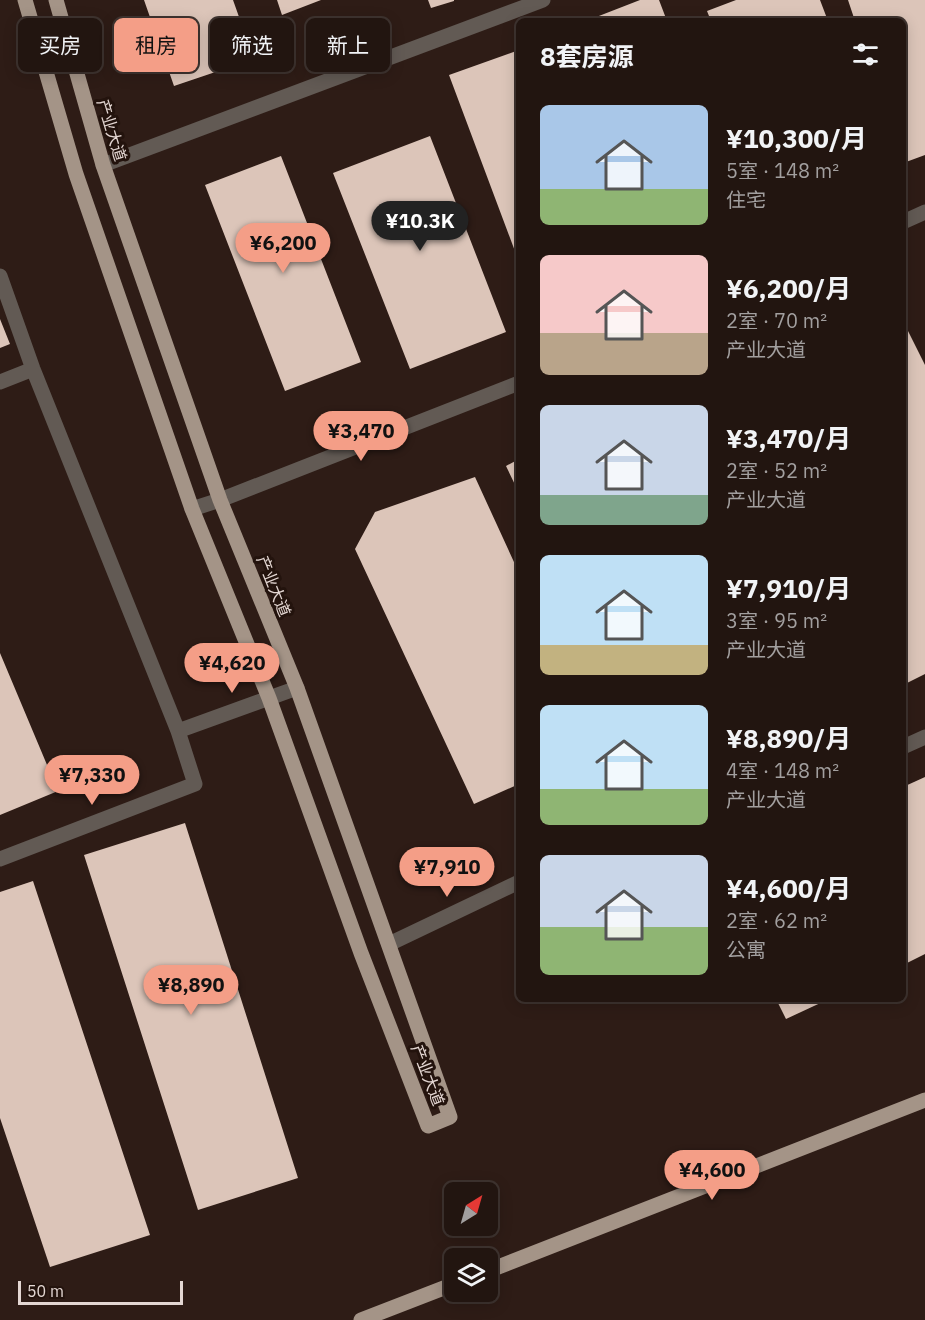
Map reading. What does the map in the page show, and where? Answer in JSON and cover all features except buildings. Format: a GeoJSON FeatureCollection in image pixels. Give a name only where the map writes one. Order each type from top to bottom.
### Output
{"type":"FeatureCollection","features":[{"type":"Feature","properties":{"kind":"main road","name":"产业大道"},"geometry":{"type":"LineString","coordinates":[[25,0],[76,174],[192,509],[269,698],[361,953],[428,1126],[450,1117],[297,688],[219,500],[103,165],[56,0]]}},
{"type":"Feature","properties":{"kind":"main road"},"geometry":{"type":"LineString","coordinates":[[498,1267],[925,1100]]}},
{"type":"Feature","properties":{"kind":"main road"},"geometry":{"type":"LineString","coordinates":[[361,1320],[444,1288]]}},
{"type":"Feature","properties":{"kind":"street"},"geometry":{"type":"LineString","coordinates":[[103,165],[543,0]]}},
{"type":"Feature","properties":{"kind":"street"},"geometry":{"type":"LineString","coordinates":[[906,221],[925,212]]}},
{"type":"Feature","properties":{"kind":"street"},"geometry":{"type":"LineString","coordinates":[[0,276],[33,369],[178,731],[195,783],[0,859]]}},
{"type":"Feature","properties":{"kind":"street"},"geometry":{"type":"LineString","coordinates":[[0,382],[33,369]]}},
{"type":"Feature","properties":{"kind":"street"},"geometry":{"type":"LineString","coordinates":[[192,509],[516,384]]}},
{"type":"Feature","properties":{"kind":"street"},"geometry":{"type":"LineString","coordinates":[[178,731],[297,688]]}},
{"type":"Feature","properties":{"kind":"street"},"geometry":{"type":"LineString","coordinates":[[906,746],[925,736]]}},
{"type":"Feature","properties":{"kind":"street"},"geometry":{"type":"LineString","coordinates":[[389,944],[516,883]]}}]}
